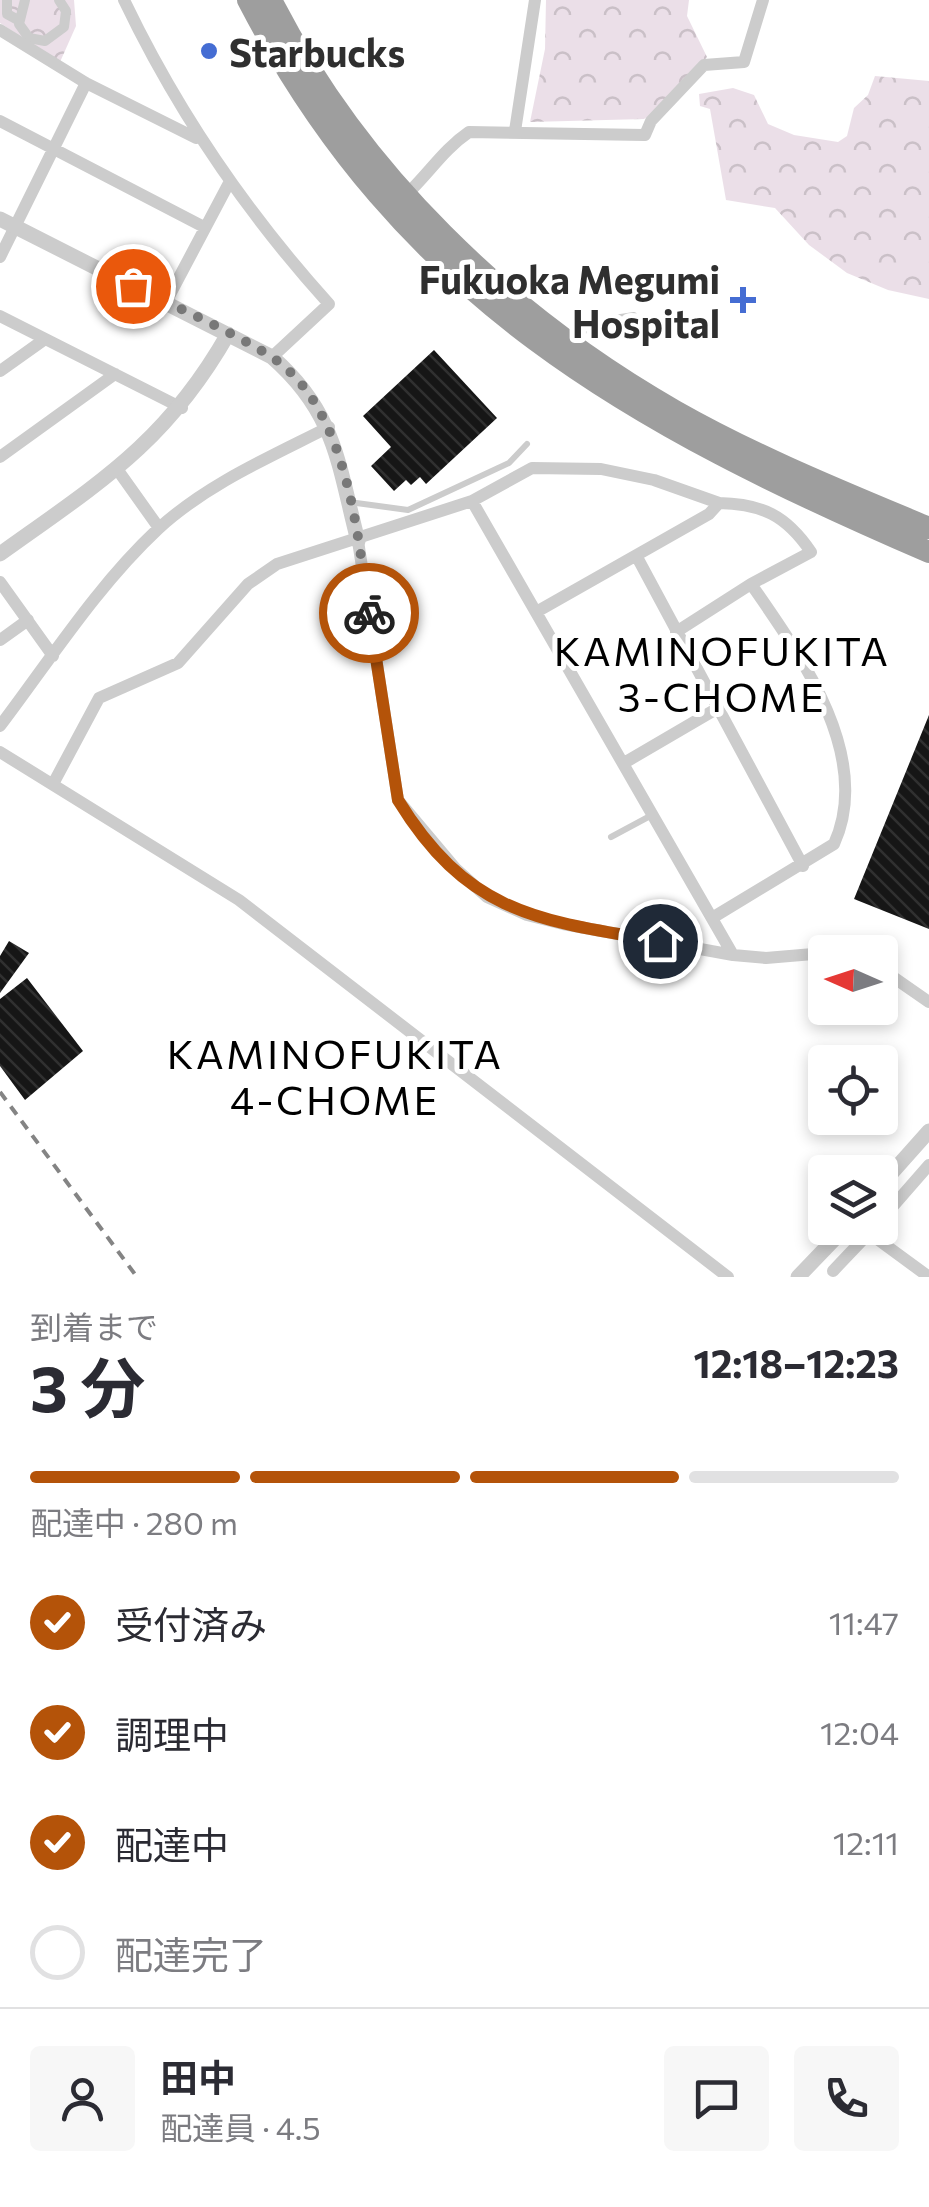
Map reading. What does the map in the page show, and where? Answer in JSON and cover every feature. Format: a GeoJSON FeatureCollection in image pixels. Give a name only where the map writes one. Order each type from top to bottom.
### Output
{"type":"FeatureCollection","features":[{"type":"Feature","properties":{"kind":"highway"},"geometry":{"type":"LineString","coordinates":[[248,0],[292,74],[350,158],[460,280],[520,330],[578,374],[697,444],[791,492],[929,552]]}},
{"type":"Feature","properties":{"kind":"highway"},"geometry":{"type":"LineString","coordinates":[[272,0],[306,62],[407,194],[475,266],[566,341],[692,419],[811,478],[929,528]]}},
{"type":"Feature","properties":{"kind":"street"},"geometry":{"type":"LineString","coordinates":[[7,0],[7,14],[18,20],[29,38],[45,42]]}},
{"type":"Feature","properties":{"kind":"street"},"geometry":{"type":"LineString","coordinates":[[18,20],[25,0]]}},
{"type":"Feature","properties":{"kind":"street"},"geometry":{"type":"LineString","coordinates":[[44,59],[45,42],[64,27],[66,11],[59,0]]}},
{"type":"Feature","properties":{"kind":"street"},"geometry":{"type":"LineString","coordinates":[[124,0],[198,140],[329,304],[272,357]]}},
{"type":"Feature","properties":{"kind":"street"},"geometry":{"type":"LineString","coordinates":[[515,132],[535,0]]}},
{"type":"Feature","properties":{"kind":"street"},"geometry":{"type":"LineString","coordinates":[[407,194],[437,165],[445,148],[469,132],[645,135],[650,121],[704,65],[744,62],[763,0]]}},
{"type":"Feature","properties":{"kind":"street"},"geometry":{"type":"LineString","coordinates":[[0,30],[86,83],[198,140]]}},
{"type":"Feature","properties":{"kind":"street"},"geometry":{"type":"LineString","coordinates":[[0,257],[86,83]]}},
{"type":"Feature","properties":{"kind":"street"},"geometry":{"type":"LineString","coordinates":[[0,121],[204,227]]}},
{"type":"Feature","properties":{"kind":"street"},"geometry":{"type":"LineString","coordinates":[[166,302],[228,182]]}},
{"type":"Feature","properties":{"kind":"street"},"geometry":{"type":"LineString","coordinates":[[0,219],[272,357],[312,398],[329,427],[358,541],[398,800],[456,869],[487,897],[527,915],[733,955],[808,955]]}},
{"type":"Feature","properties":{"kind":"street"},"geometry":{"type":"LineString","coordinates":[[0,316],[182,408]]}},
{"type":"Feature","properties":{"kind":"street"},"geometry":{"type":"LineString","coordinates":[[0,554],[116,469],[182,408],[228,334]]}},
{"type":"Feature","properties":{"kind":"street"},"geometry":{"type":"LineString","coordinates":[[0,372],[45,338]]}},
{"type":"Feature","properties":{"kind":"street"},"geometry":{"type":"LineString","coordinates":[[0,457],[115,374]]}},
{"type":"Feature","properties":{"kind":"street"},"geometry":{"type":"LineString","coordinates":[[0,726],[107,584],[160,528],[213,488],[329,427]]}},
{"type":"Feature","properties":{"kind":"street"},"geometry":{"type":"LineString","coordinates":[[52,784],[99,698],[178,663],[262,573],[472,501],[532,468],[601,469],[654,480],[719,503],[757,504],[793,525],[811,552],[751,584],[676,632]]}},
{"type":"Feature","properties":{"kind":"street"},"geometry":{"type":"LineString","coordinates":[[116,469],[160,528]]}},
{"type":"Feature","properties":{"kind":"street"},"geometry":{"type":"LineString","coordinates":[[472,501],[733,955]]}},
{"type":"Feature","properties":{"kind":"street"},"geometry":{"type":"LineString","coordinates":[[538,611],[638,557],[709,514],[719,503]]}},
{"type":"Feature","properties":{"kind":"street"},"geometry":{"type":"LineString","coordinates":[[638,557],[803,866]]}},
{"type":"Feature","properties":{"kind":"street"},"geometry":{"type":"LineString","coordinates":[[0,582],[53,656]]}},
{"type":"Feature","properties":{"kind":"street"},"geometry":{"type":"LineString","coordinates":[[712,918],[834,844],[843,815],[844,778],[821,695],[751,584]]}},
{"type":"Feature","properties":{"kind":"street"},"geometry":{"type":"LineString","coordinates":[[0,640],[28,620]]}},
{"type":"Feature","properties":{"kind":"street"},"geometry":{"type":"LineString","coordinates":[[624,762],[718,708]]}},
{"type":"Feature","properties":{"kind":"street"},"geometry":{"type":"LineString","coordinates":[[0,752],[238,900],[728,1277]]}},
{"type":"Feature","properties":{"kind":"street"},"geometry":{"type":"LineString","coordinates":[[898,980],[929,1002]]}},
{"type":"Feature","properties":{"kind":"street"},"geometry":{"type":"LineString","coordinates":[[898,1165],[929,1131]]}},
{"type":"Feature","properties":{"kind":"street"},"geometry":{"type":"LineString","coordinates":[[898,1200],[927,1167],[907,1155]]}},
{"type":"Feature","properties":{"kind":"street"},"geometry":{"type":"LineString","coordinates":[[798,1277],[830,1245]]}},
{"type":"Feature","properties":{"kind":"street"},"geometry":{"type":"LineString","coordinates":[[823,1253],[834,1274],[859,1245]]}},
{"type":"Feature","properties":{"kind":"street"},"geometry":{"type":"LineString","coordinates":[[891,1245],[929,1276]]}},
{"type":"Feature","properties":{"kind":"lane"},"geometry":{"type":"LineString","coordinates":[[566,341],[607,319],[634,315]]}},
{"type":"Feature","properties":{"kind":"lane"},"geometry":{"type":"LineString","coordinates":[[348,502],[408,510],[510,463],[527,444]]}},
{"type":"Feature","properties":{"kind":"lane"},"geometry":{"type":"LineString","coordinates":[[611,837],[654,814]]}},
{"type":"Feature","properties":{"kind":"green space"},"geometry":{"type":"Polygon","coordinates":[[[0,0],[74,0],[76,26],[60,62],[0,23],[0,0]]]}},
{"type":"Feature","properties":{"kind":"green space"},"geometry":{"type":"Polygon","coordinates":[[[546,0],[689,0],[687,16],[707,57],[668,103],[644,119],[530,122],[545,49],[546,0]]]}},
{"type":"Feature","properties":{"kind":"green space"},"geometry":{"type":"Polygon","coordinates":[[[875,76],[929,81],[929,299],[888,290],[847,273],[809,245],[775,208],[726,200],[710,109],[700,106],[699,94],[733,88],[754,95],[768,124],[794,135],[838,142],[847,136],[854,108],[868,95],[875,76]]]}},
{"type":"Feature","properties":{"kind":"building"},"geometry":{"type":"Polygon","coordinates":[[[434,350],[497,418],[426,484],[420,477],[411,485],[406,480],[394,491],[371,466],[391,447],[363,416],[434,350]]]}},
{"type":"Feature","properties":{"kind":"building"},"geometry":{"type":"Polygon","coordinates":[[[929,715],[929,929],[854,899],[929,715]]]}},
{"type":"Feature","properties":{"kind":"building"},"geometry":{"type":"Polygon","coordinates":[[[9,941],[29,953],[0,993],[0,956],[9,941]]]}},
{"type":"Feature","properties":{"kind":"building"},"geometry":{"type":"Polygon","coordinates":[[[27,978],[83,1051],[25,1100],[0,1066],[0,999],[27,978]]]}},
{"type":"Feature","properties":{"kind":"railway"},"geometry":{"type":"LineString","coordinates":[[0,1092],[137,1277]]}},
{"type":"Feature","properties":{"kind":"way so far"},"geometry":{"type":"LineString","coordinates":[[133,286],[272,357],[312,398],[339,454],[369,613]]}},
{"type":"Feature","properties":{"kind":"place","name":"Starbucks"},"geometry":{"type":"Point","coordinates":[209,51]}},
{"type":"Feature","properties":{"kind":"place","name":"Fukuoka Megumi Hospital"},"geometry":{"type":"Point","coordinates":[743,300]}},
{"type":"Feature","properties":{"kind":"district","name":"KAMINOFUKITA 3-CHOME"},"geometry":{"type":"Point","coordinates":[722,672]}},
{"type":"Feature","properties":{"kind":"district","name":"KAMINOFUKITA 4-CHOME"},"geometry":{"type":"Point","coordinates":[335,1075]}},
{"type":"Feature","properties":{"kind":"route"},"geometry":{"type":"LineString","coordinates":[[369,613],[398,800],[408,816],[487,897],[527,915],[562,924],[660,941]]}}]}
